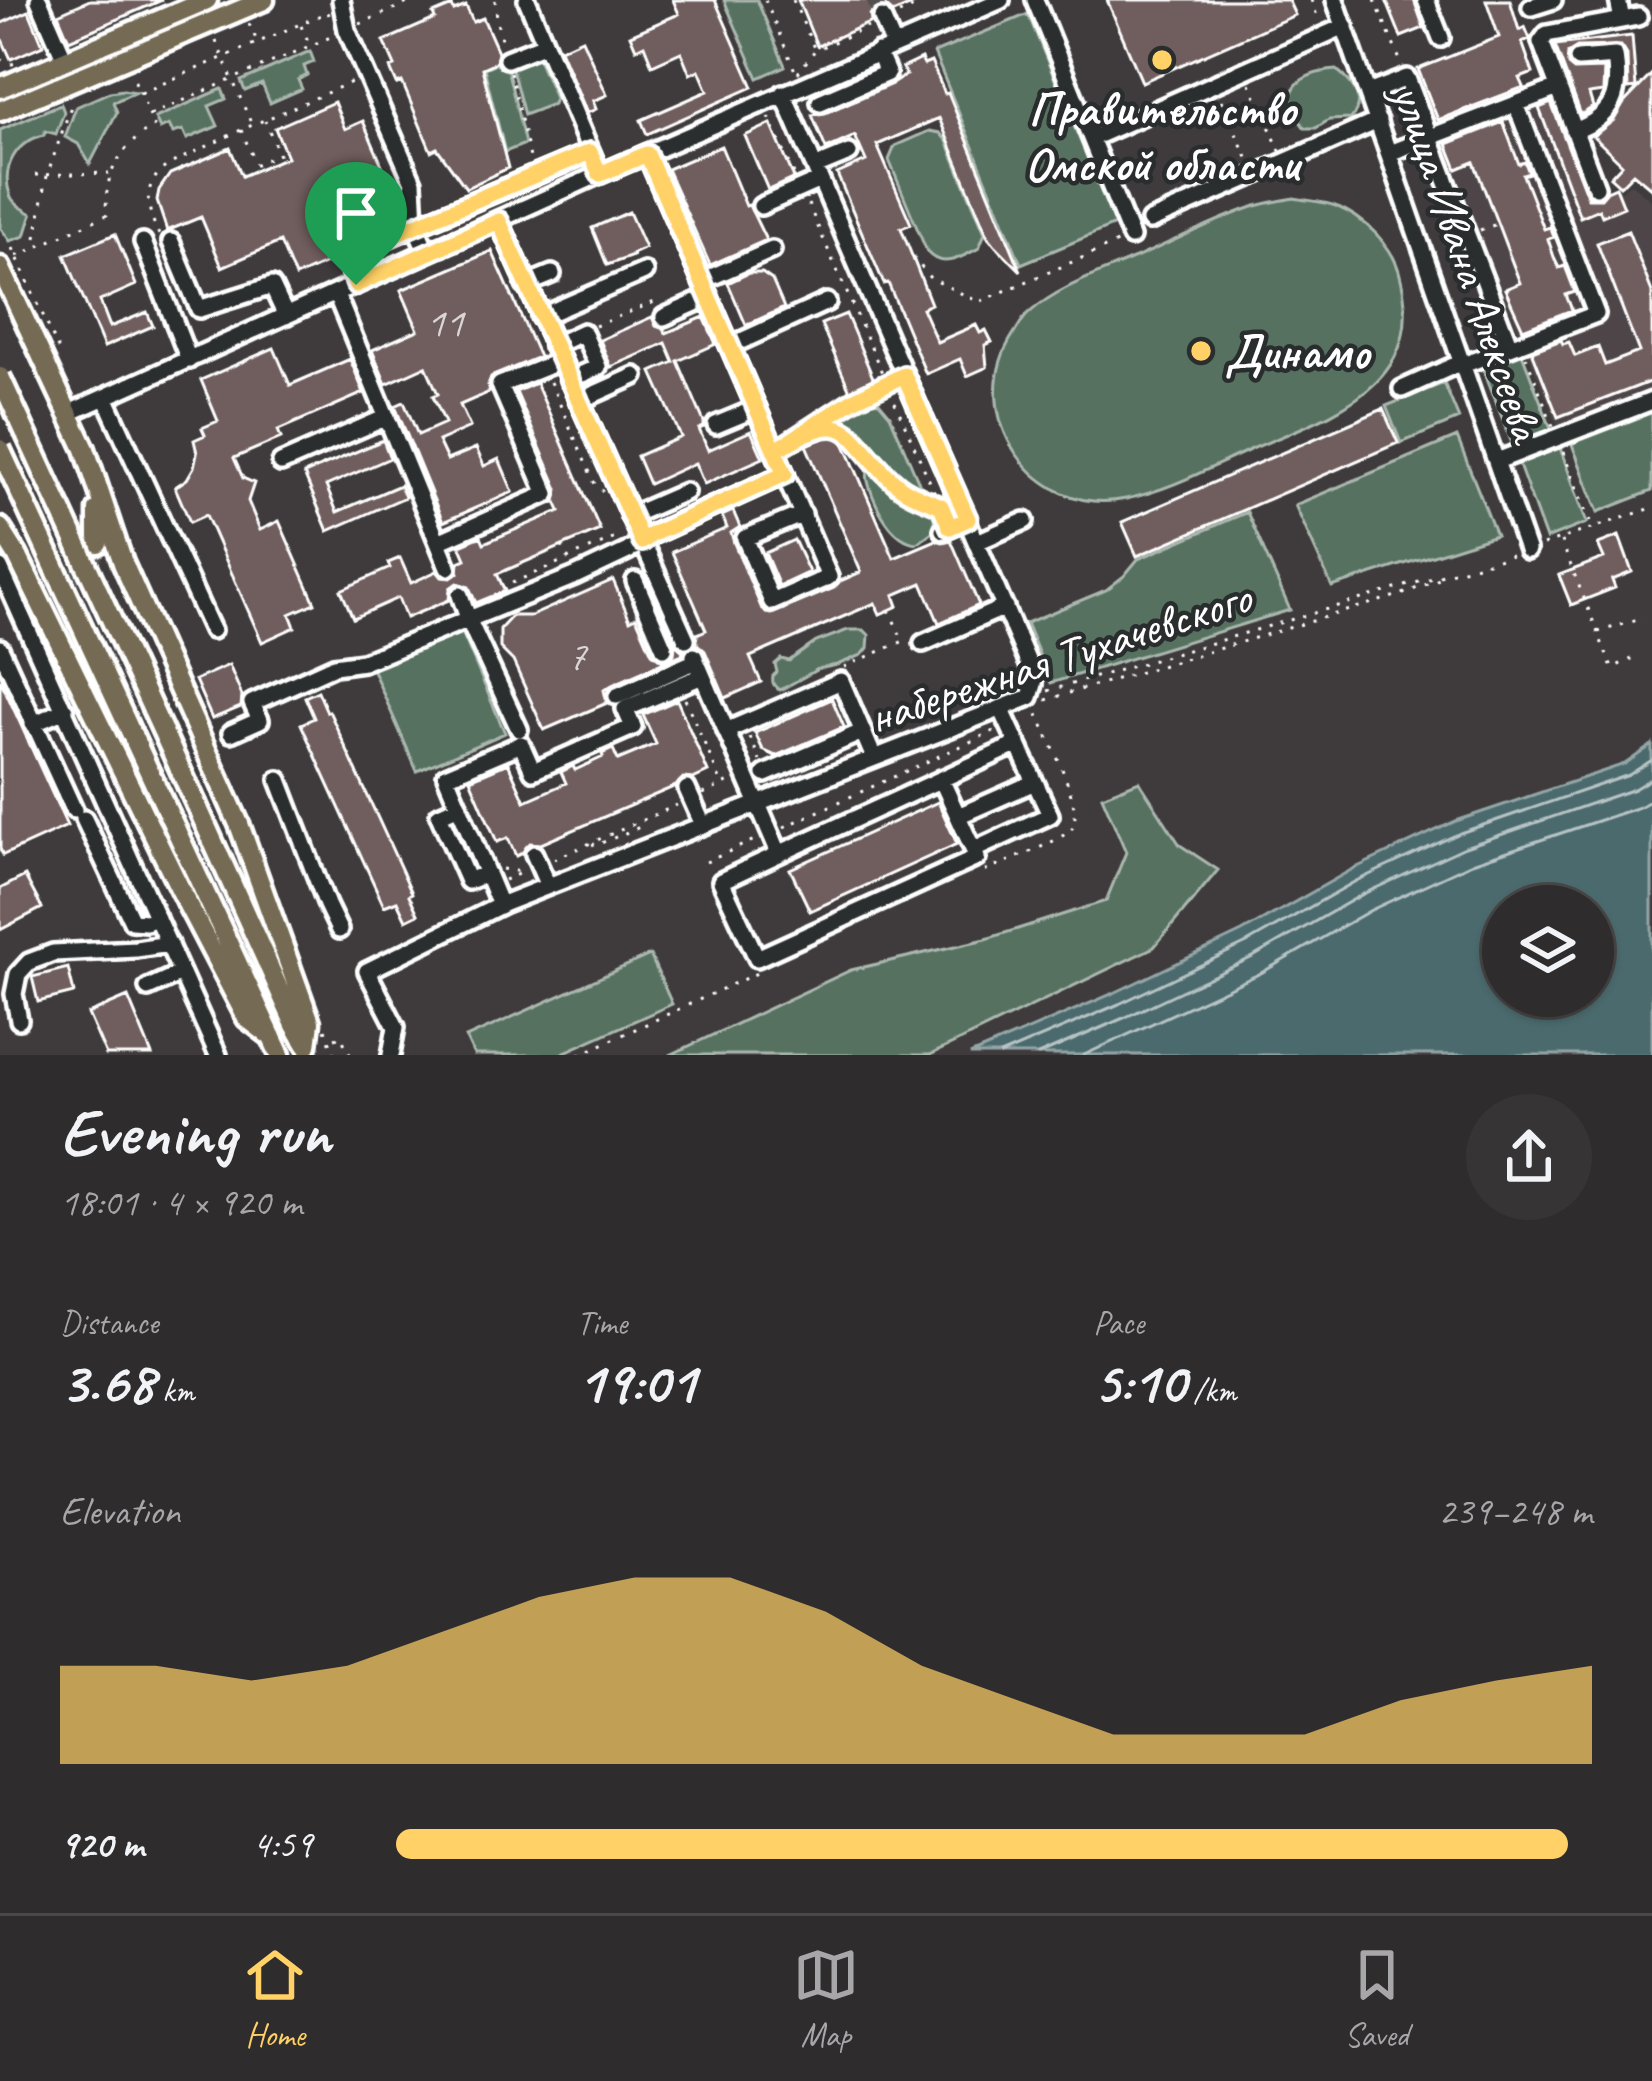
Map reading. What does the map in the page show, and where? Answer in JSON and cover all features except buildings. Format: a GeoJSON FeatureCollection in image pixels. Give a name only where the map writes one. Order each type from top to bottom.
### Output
{"type":"FeatureCollection","features":[{"type":"Feature","properties":{"kind":"main road"},"geometry":{"type":"LineString","coordinates":[[0,88],[207,0]]}},
{"type":"Feature","properties":{"kind":"main road"},"geometry":{"type":"LineString","coordinates":[[0,112],[264,0]]}},
{"type":"Feature","properties":{"kind":"main road"},"geometry":{"type":"LineString","coordinates":[[8,262],[85,449],[123,562],[238,824],[310,1022],[309,1050]]}},
{"type":"Feature","properties":{"kind":"main road"},"geometry":{"type":"LineString","coordinates":[[0,377],[309,1050]]}},
{"type":"Feature","properties":{"kind":"main road"},"geometry":{"type":"LineString","coordinates":[[0,448],[276,1046]]}},
{"type":"Feature","properties":{"kind":"main road"},"geometry":{"type":"LineString","coordinates":[[98,487],[98,543]]}},
{"type":"Feature","properties":{"kind":"main road"},"geometry":{"type":"LineString","coordinates":[[0,528],[247,1018],[276,1046]]}},
{"type":"Feature","properties":{"kind":"main road"},"geometry":{"type":"LineString","coordinates":[[17,555],[45,576]]}},
{"type":"Feature","properties":{"kind":"street"},"geometry":{"type":"LineString","coordinates":[[341,0],[347,30],[412,182],[415,225],[427,252]]}},
{"type":"Feature","properties":{"kind":"street"},"geometry":{"type":"LineString","coordinates":[[527,0],[600,174]]}},
{"type":"Feature","properties":{"kind":"street"},"geometry":{"type":"LineString","coordinates":[[67,414],[783,93],[799,80],[1001,0]]}},
{"type":"Feature","properties":{"kind":"street"},"geometry":{"type":"LineString","coordinates":[[1035,0],[1131,237]]}},
{"type":"Feature","properties":{"kind":"street","name":"улица Ивана Алексеева"},"geometry":{"type":"LineString","coordinates":[[1335,0],[1527,550]]}},
{"type":"Feature","properties":{"kind":"street"},"geometry":{"type":"LineString","coordinates":[[1426,0],[1441,38]]}},
{"type":"Feature","properties":{"kind":"street"},"geometry":{"type":"LineString","coordinates":[[1531,7],[1553,0]]}},
{"type":"Feature","properties":{"kind":"street"},"geometry":{"type":"LineString","coordinates":[[1596,187],[1541,42],[1543,37],[1630,18],[1618,0]]}},
{"type":"Feature","properties":{"kind":"street"},"geometry":{"type":"LineString","coordinates":[[47,2],[65,60]]}},
{"type":"Feature","properties":{"kind":"street"},"geometry":{"type":"LineString","coordinates":[[820,102],[887,74],[882,19]]}},
{"type":"Feature","properties":{"kind":"street"},"geometry":{"type":"LineString","coordinates":[[1092,138],[1345,26]]}},
{"type":"Feature","properties":{"kind":"street"},"geometry":{"type":"LineString","coordinates":[[507,59],[544,44]]}},
{"type":"Feature","properties":{"kind":"street"},"geometry":{"type":"LineString","coordinates":[[1574,131],[1593,124],[1617,96],[1615,56],[1578,59]]}},
{"type":"Feature","properties":{"kind":"street"},"geometry":{"type":"LineString","coordinates":[[1368,93],[1407,78],[1510,347]]}},
{"type":"Feature","properties":{"kind":"street"},"geometry":{"type":"LineString","coordinates":[[1389,153],[1558,88]]}},
{"type":"Feature","properties":{"kind":"street"},"geometry":{"type":"LineString","coordinates":[[783,93],[968,519],[1030,668],[1038,699]]}},
{"type":"Feature","properties":{"kind":"street"},"geometry":{"type":"LineString","coordinates":[[1402,388],[1596,314],[1516,104]]}},
{"type":"Feature","properties":{"kind":"street"},"geometry":{"type":"LineString","coordinates":[[1150,220],[1378,121]]}},
{"type":"Feature","properties":{"kind":"street"},"geometry":{"type":"LineString","coordinates":[[356,285],[345,256],[590,152]]}},
{"type":"Feature","properties":{"kind":"street"},"geometry":{"type":"LineString","coordinates":[[761,206],[801,189],[849,153]]}},
{"type":"Feature","properties":{"kind":"street"},"geometry":{"type":"LineString","coordinates":[[647,154],[702,280],[829,577],[772,602],[745,538],[802,514]]}},
{"type":"Feature","properties":{"kind":"street"},"geometry":{"type":"LineString","coordinates":[[499,221],[686,639]]}},
{"type":"Feature","properties":{"kind":"street"},"geometry":{"type":"LineString","coordinates":[[143,242],[189,360]]}},
{"type":"Feature","properties":{"kind":"street"},"geometry":{"type":"LineString","coordinates":[[171,242],[199,310],[272,286],[286,316]]}},
{"type":"Feature","properties":{"kind":"street"},"geometry":{"type":"LineString","coordinates":[[702,280],[772,250]]}},
{"type":"Feature","properties":{"kind":"street"},"geometry":{"type":"LineString","coordinates":[[540,317],[644,272]]}},
{"type":"Feature","properties":{"kind":"street"},"geometry":{"type":"LineString","coordinates":[[525,285],[552,274]]}},
{"type":"Feature","properties":{"kind":"street"},"geometry":{"type":"LineString","coordinates":[[847,293],[865,285]]}},
{"type":"Feature","properties":{"kind":"street"},"geometry":{"type":"LineString","coordinates":[[336,294],[448,567]]}},
{"type":"Feature","properties":{"kind":"street"},"geometry":{"type":"LineString","coordinates":[[664,317],[709,297]]}},
{"type":"Feature","properties":{"kind":"street"},"geometry":{"type":"LineString","coordinates":[[730,346],[827,302]]}},
{"type":"Feature","properties":{"kind":"street"},"geometry":{"type":"LineString","coordinates":[[437,542],[547,494],[500,385],[583,332],[598,367],[569,380]]}},
{"type":"Feature","properties":{"kind":"street"},"geometry":{"type":"LineString","coordinates":[[579,400],[635,376]]}},
{"type":"Feature","properties":{"kind":"street"},"geometry":{"type":"LineString","coordinates":[[105,397],[212,630]]}},
{"type":"Feature","properties":{"kind":"street"},"geometry":{"type":"LineString","coordinates":[[1497,461],[1652,401]]}},
{"type":"Feature","properties":{"kind":"street"},"geometry":{"type":"LineString","coordinates":[[716,425],[757,408]]}},
{"type":"Feature","properties":{"kind":"street"},"geometry":{"type":"LineString","coordinates":[[281,463],[387,417]]}},
{"type":"Feature","properties":{"kind":"street"},"geometry":{"type":"LineString","coordinates":[[231,733],[260,720],[252,703],[334,666],[363,662],[575,576],[651,535],[785,474]]}},
{"type":"Feature","properties":{"kind":"street"},"geometry":{"type":"LineString","coordinates":[[630,516],[686,492]]}},
{"type":"Feature","properties":{"kind":"street"},"geometry":{"type":"LineString","coordinates":[[946,528],[968,519]]}},
{"type":"Feature","properties":{"kind":"street"},"geometry":{"type":"LineString","coordinates":[[977,542],[1025,521]]}},
{"type":"Feature","properties":{"kind":"street"},"geometry":{"type":"LineString","coordinates":[[0,568],[218,1055]]}},
{"type":"Feature","properties":{"kind":"street"},"geometry":{"type":"LineString","coordinates":[[635,581],[664,648]]}},
{"type":"Feature","properties":{"kind":"street"},"geometry":{"type":"LineString","coordinates":[[460,595],[519,729]]}},
{"type":"Feature","properties":{"kind":"street"},"geometry":{"type":"LineString","coordinates":[[650,615],[672,606]]}},
{"type":"Feature","properties":{"kind":"street"},"geometry":{"type":"LineString","coordinates":[[923,643],[1004,607]]}},
{"type":"Feature","properties":{"kind":"street"},"geometry":{"type":"LineString","coordinates":[[0,648],[132,921],[157,918]]}},
{"type":"Feature","properties":{"kind":"street"},"geometry":{"type":"LineString","coordinates":[[616,696],[697,665],[779,854]]}},
{"type":"Feature","properties":{"kind":"street"},"geometry":{"type":"LineString","coordinates":[[500,905],[492,870],[468,881],[439,815],[459,806],[446,776],[521,744],[532,771],[632,727],[625,709],[675,674]]}},
{"type":"Feature","properties":{"kind":"street"},"geometry":{"type":"LineString","coordinates":[[726,731],[841,681],[874,758]]}},
{"type":"Feature","properties":{"kind":"street","name":"набережная Тухачевского"},"geometry":{"type":"LineString","coordinates":[[391,1055],[395,1028],[367,971],[500,905],[874,758],[1005,716],[1038,699]]}},
{"type":"Feature","properties":{"kind":"street"},"geometry":{"type":"LineString","coordinates":[[33,724],[65,710]]}},
{"type":"Feature","properties":{"kind":"street"},"geometry":{"type":"LineString","coordinates":[[974,850],[1050,815],[1005,716]]}},
{"type":"Feature","properties":{"kind":"street"},"geometry":{"type":"LineString","coordinates":[[765,774],[862,732]]}},
{"type":"Feature","properties":{"kind":"street"},"geometry":{"type":"LineString","coordinates":[[941,779],[977,858],[757,958],[721,881],[941,779],[1018,744]]}},
{"type":"Feature","properties":{"kind":"street"},"geometry":{"type":"LineString","coordinates":[[279,780],[339,930]]}},
{"type":"Feature","properties":{"kind":"street"},"geometry":{"type":"LineString","coordinates":[[958,817],[1035,782]]}},
{"type":"Feature","properties":{"kind":"street"},"geometry":{"type":"LineString","coordinates":[[687,789],[703,825]]}},
{"type":"Feature","properties":{"kind":"street"},"geometry":{"type":"LineString","coordinates":[[534,854],[548,886]]}},
{"type":"Feature","properties":{"kind":"street"},"geometry":{"type":"LineString","coordinates":[[19,1020],[14,994],[18,974],[29,962],[53,953],[169,944]]}},
{"type":"Feature","properties":{"kind":"street"},"geometry":{"type":"LineString","coordinates":[[148,988],[181,973]]}},
{"type":"Feature","properties":{"kind":"path"},"geometry":{"type":"LineString","coordinates":[[360,24],[414,0]]}},
{"type":"Feature","properties":{"kind":"path"},"geometry":{"type":"LineString","coordinates":[[495,0],[534,176]]}},
{"type":"Feature","properties":{"kind":"path"},"geometry":{"type":"LineString","coordinates":[[765,0],[799,80]]}},
{"type":"Feature","properties":{"kind":"path"},"geometry":{"type":"LineString","coordinates":[[793,0],[815,50]]}},
{"type":"Feature","properties":{"kind":"path"},"geometry":{"type":"LineString","coordinates":[[799,80],[815,50],[930,0]]}},
{"type":"Feature","properties":{"kind":"path"},"geometry":{"type":"LineString","coordinates":[[1375,0],[1399,57]]}},
{"type":"Feature","properties":{"kind":"path"},"geometry":{"type":"LineString","coordinates":[[141,93],[328,12]]}},
{"type":"Feature","properties":{"kind":"path"},"geometry":{"type":"LineString","coordinates":[[249,24],[258,42]]}},
{"type":"Feature","properties":{"kind":"path"},"geometry":{"type":"LineString","coordinates":[[301,24],[311,46]]}},
{"type":"Feature","properties":{"kind":"path"},"geometry":{"type":"LineString","coordinates":[[150,115],[337,34]]}},
{"type":"Feature","properties":{"kind":"path"},"geometry":{"type":"LineString","coordinates":[[216,41],[252,125]]}},
{"type":"Feature","properties":{"kind":"path"},"geometry":{"type":"LineString","coordinates":[[1244,70],[1285,162]]}},
{"type":"Feature","properties":{"kind":"path"},"geometry":{"type":"LineString","coordinates":[[8,262],[107,215],[106,194],[114,165],[135,139],[154,126],[133,77]]}},
{"type":"Feature","properties":{"kind":"path"},"geometry":{"type":"LineString","coordinates":[[171,242],[159,236],[147,197],[151,183],[168,165],[352,82]]}},
{"type":"Feature","properties":{"kind":"path"},"geometry":{"type":"LineString","coordinates":[[1214,84],[1254,175]]}},
{"type":"Feature","properties":{"kind":"path"},"geometry":{"type":"LineString","coordinates":[[139,112],[146,105]]}},
{"type":"Feature","properties":{"kind":"path"},"geometry":{"type":"LineString","coordinates":[[36,238],[47,176],[70,106]]}},
{"type":"Feature","properties":{"kind":"path"},"geometry":{"type":"LineString","coordinates":[[769,117],[941,506],[946,528]]}},
{"type":"Feature","properties":{"kind":"path"},"geometry":{"type":"LineString","coordinates":[[241,130],[256,164],[269,161],[279,154],[265,119]]}},
{"type":"Feature","properties":{"kind":"path"},"geometry":{"type":"LineString","coordinates":[[35,175],[111,172]]}},
{"type":"Feature","properties":{"kind":"path"},"geometry":{"type":"LineString","coordinates":[[1482,230],[1497,224]]}},
{"type":"Feature","properties":{"kind":"path"},"geometry":{"type":"LineString","coordinates":[[913,256],[929,278],[979,302],[1131,237]]}},
{"type":"Feature","properties":{"kind":"path"},"geometry":{"type":"LineString","coordinates":[[583,332],[657,300],[664,317]]}},
{"type":"Feature","properties":{"kind":"path"},"geometry":{"type":"LineString","coordinates":[[547,375],[595,484],[604,493]]}},
{"type":"Feature","properties":{"kind":"path"},"geometry":{"type":"LineString","coordinates":[[775,451],[886,382]]}},
{"type":"Feature","properties":{"kind":"path"},"geometry":{"type":"LineString","coordinates":[[805,432],[832,427],[851,433],[897,485],[941,506]]}},
{"type":"Feature","properties":{"kind":"path","name":"набережная Тухачевского"},"geometry":{"type":"LineString","coordinates":[[1038,699],[1652,508]]}},
{"type":"Feature","properties":{"kind":"path"},"geometry":{"type":"LineString","coordinates":[[512,583],[622,535]]}},
{"type":"Feature","properties":{"kind":"path"},"geometry":{"type":"LineString","coordinates":[[1560,539],[1612,668],[1634,658],[1633,653]]}},
{"type":"Feature","properties":{"kind":"path"},"geometry":{"type":"LineString","coordinates":[[562,546],[567,559]]}},
{"type":"Feature","properties":{"kind":"path"},"geometry":{"type":"LineString","coordinates":[[1038,699],[1403,594],[1457,571]]}},
{"type":"Feature","properties":{"kind":"path"},"geometry":{"type":"LineString","coordinates":[[889,610],[903,641]]}},
{"type":"Feature","properties":{"kind":"path"},"geometry":{"type":"LineString","coordinates":[[1597,632],[1643,618]]}},
{"type":"Feature","properties":{"kind":"path"},"geometry":{"type":"LineString","coordinates":[[675,674],[722,785]]}},
{"type":"Feature","properties":{"kind":"path"},"geometry":{"type":"LineString","coordinates":[[706,862],[1005,716]]}},
{"type":"Feature","properties":{"kind":"path"},"geometry":{"type":"LineString","coordinates":[[747,730],[765,774]]}},
{"type":"Feature","properties":{"kind":"path"},"geometry":{"type":"LineString","coordinates":[[638,822],[640,827],[595,846],[593,842],[638,822]]}},
{"type":"Feature","properties":{"kind":"path"},"geometry":{"type":"LineString","coordinates":[[492,870],[523,872]]}},
{"type":"Feature","properties":{"kind":"path"},"geometry":{"type":"LineString","coordinates":[[579,1055],[735,982]]}},
{"type":"Feature","properties":{"kind":"path"},"geometry":{"type":"LineString","coordinates":[[335,1038],[341,1036],[350,1055]]}},
{"type":"Feature","properties":{"kind":"shaded area"},"geometry":{"type":"Polygon","coordinates":[[[1555,101],[1592,194],[1615,186],[1622,191],[1630,183],[1652,201],[1652,391],[1558,426],[1441,142],[1555,101]]]}},
{"type":"Feature","properties":{"kind":"green space"},"geometry":{"type":"Polygon","coordinates":[[[724,0],[757,0],[785,66],[758,78],[724,0]]]}},
{"type":"Feature","properties":{"kind":"green space"},"geometry":{"type":"Polygon","coordinates":[[[1028,14],[1115,225],[1021,264],[934,53],[1028,14]]]}},
{"type":"Feature","properties":{"kind":"green space"},"geometry":{"type":"Polygon","coordinates":[[[310,51],[314,62],[304,66],[307,75],[298,80],[302,89],[270,103],[262,84],[245,91],[241,81],[310,51]]]}},
{"type":"Feature","properties":{"kind":"green space"},"geometry":{"type":"Polygon","coordinates":[[[536,54],[555,98],[553,104],[524,115],[511,65],[536,54]]]}},
{"type":"Feature","properties":{"kind":"green space"},"geometry":{"type":"Polygon","coordinates":[[[505,59],[525,144],[505,152],[484,68],[505,59]]]}},
{"type":"Feature","properties":{"kind":"green space"},"geometry":{"type":"Polygon","coordinates":[[[1337,70],[1356,92],[1355,112],[1351,119],[1305,128],[1292,104],[1295,87],[1311,75],[1337,70]]]}},
{"type":"Feature","properties":{"kind":"green space"},"geometry":{"type":"Polygon","coordinates":[[[222,89],[226,99],[209,106],[218,126],[187,139],[183,130],[173,133],[169,125],[160,129],[155,118],[222,89]]]}},
{"type":"Feature","properties":{"kind":"green space"},"geometry":{"type":"Polygon","coordinates":[[[123,90],[136,92],[113,102],[117,112],[90,164],[78,144],[65,137],[76,107],[123,90]]]}},
{"type":"Feature","properties":{"kind":"green space"},"geometry":{"type":"Polygon","coordinates":[[[61,104],[64,112],[56,134],[45,131],[25,144],[9,166],[10,195],[32,214],[25,236],[10,241],[0,227],[0,130],[61,104]]]}},
{"type":"Feature","properties":{"kind":"green space"},"geometry":{"type":"Polygon","coordinates":[[[929,131],[947,141],[985,233],[979,248],[952,260],[939,260],[927,252],[889,160],[895,146],[929,131]]]}},
{"type":"Feature","properties":{"kind":"green space","name":"Динамо"},"geometry":{"type":"Polygon","coordinates":[[[1294,198],[1328,203],[1367,225],[1390,251],[1399,271],[1405,310],[1401,342],[1388,368],[1369,389],[1314,422],[1142,495],[1093,501],[1062,493],[1037,476],[1016,454],[1003,426],[997,396],[1000,365],[1027,315],[1065,288],[1206,226],[1255,206],[1294,198]]]}},
{"type":"Feature","properties":{"kind":"green space"},"geometry":{"type":"Polygon","coordinates":[[[1521,351],[1554,436],[1515,451],[1482,366],[1521,351]]]}},
{"type":"Feature","properties":{"kind":"green space"},"geometry":{"type":"Polygon","coordinates":[[[1444,383],[1459,419],[1401,443],[1386,406],[1444,383]]]}},
{"type":"Feature","properties":{"kind":"green space"},"geometry":{"type":"Polygon","coordinates":[[[859,400],[879,402],[890,415],[934,518],[935,530],[917,543],[893,530],[872,494],[866,465],[845,418],[845,410],[859,400]]]}},
{"type":"Feature","properties":{"kind":"green space"},"geometry":{"type":"Polygon","coordinates":[[[1652,407],[1652,491],[1598,512],[1570,439],[1652,407]]]}},
{"type":"Feature","properties":{"kind":"green space"},"geometry":{"type":"Polygon","coordinates":[[[1457,437],[1496,535],[1332,587],[1295,505],[1457,437]]]}},
{"type":"Feature","properties":{"kind":"green space"},"geometry":{"type":"Polygon","coordinates":[[[1559,445],[1587,523],[1546,539],[1517,460],[1559,445]]]}},
{"type":"Feature","properties":{"kind":"green space"},"geometry":{"type":"Polygon","coordinates":[[[1247,512],[1290,610],[1051,683],[1026,623],[1106,590],[1138,559],[1247,512]]]}},
{"type":"Feature","properties":{"kind":"green space"},"geometry":{"type":"Polygon","coordinates":[[[461,630],[505,733],[417,771],[372,668],[461,630]]]}},
{"type":"Feature","properties":{"kind":"green space"},"geometry":{"type":"Polygon","coordinates":[[[848,630],[864,630],[869,635],[862,655],[818,669],[779,690],[774,685],[775,664],[781,659],[789,661],[816,642],[848,630]]]}},
{"type":"Feature","properties":{"kind":"green space"},"geometry":{"type":"Polygon","coordinates":[[[1139,781],[1180,845],[1218,870],[1154,947],[930,1055],[670,1055],[851,970],[986,939],[1106,901],[1126,852],[1102,796],[1139,781]]]}},
{"type":"Feature","properties":{"kind":"green space"},"geometry":{"type":"Polygon","coordinates":[[[650,955],[672,1004],[558,1055],[474,1055],[466,1038],[650,955]]]}},
{"type":"Feature","properties":{"kind":"water"},"geometry":{"type":"Polygon","coordinates":[[[1652,745],[1652,1055],[970,1055],[1242,932],[1351,870],[1456,821],[1625,764],[1652,745]]]}},
{"type":"Feature","properties":{"kind":"tunnel"},"geometry":{"type":"LineString","coordinates":[[874,0],[882,18]]}},
{"type":"Feature","properties":{"kind":"tunnel"},"geometry":{"type":"LineString","coordinates":[[45,576],[64,578],[79,573],[91,561],[98,543]]}},
{"type":"Feature","properties":{"kind":"place","name":"Правительство Омской области"},"geometry":{"type":"Point","coordinates":[1162,60]}},
{"type":"Feature","properties":{"kind":"place","name":"Динамо"},"geometry":{"type":"Point","coordinates":[1201,351]}},
{"type":"Feature","properties":{"kind":"route"},"geometry":{"type":"LineString","coordinates":[[356,285],[345,256],[378,241],[590,152],[600,174],[647,154],[775,451],[853,400],[904,375],[968,519],[950,527],[941,506],[897,485],[851,433],[832,427],[805,432],[775,451],[785,474],[642,542],[499,221],[356,285]]}}]}
